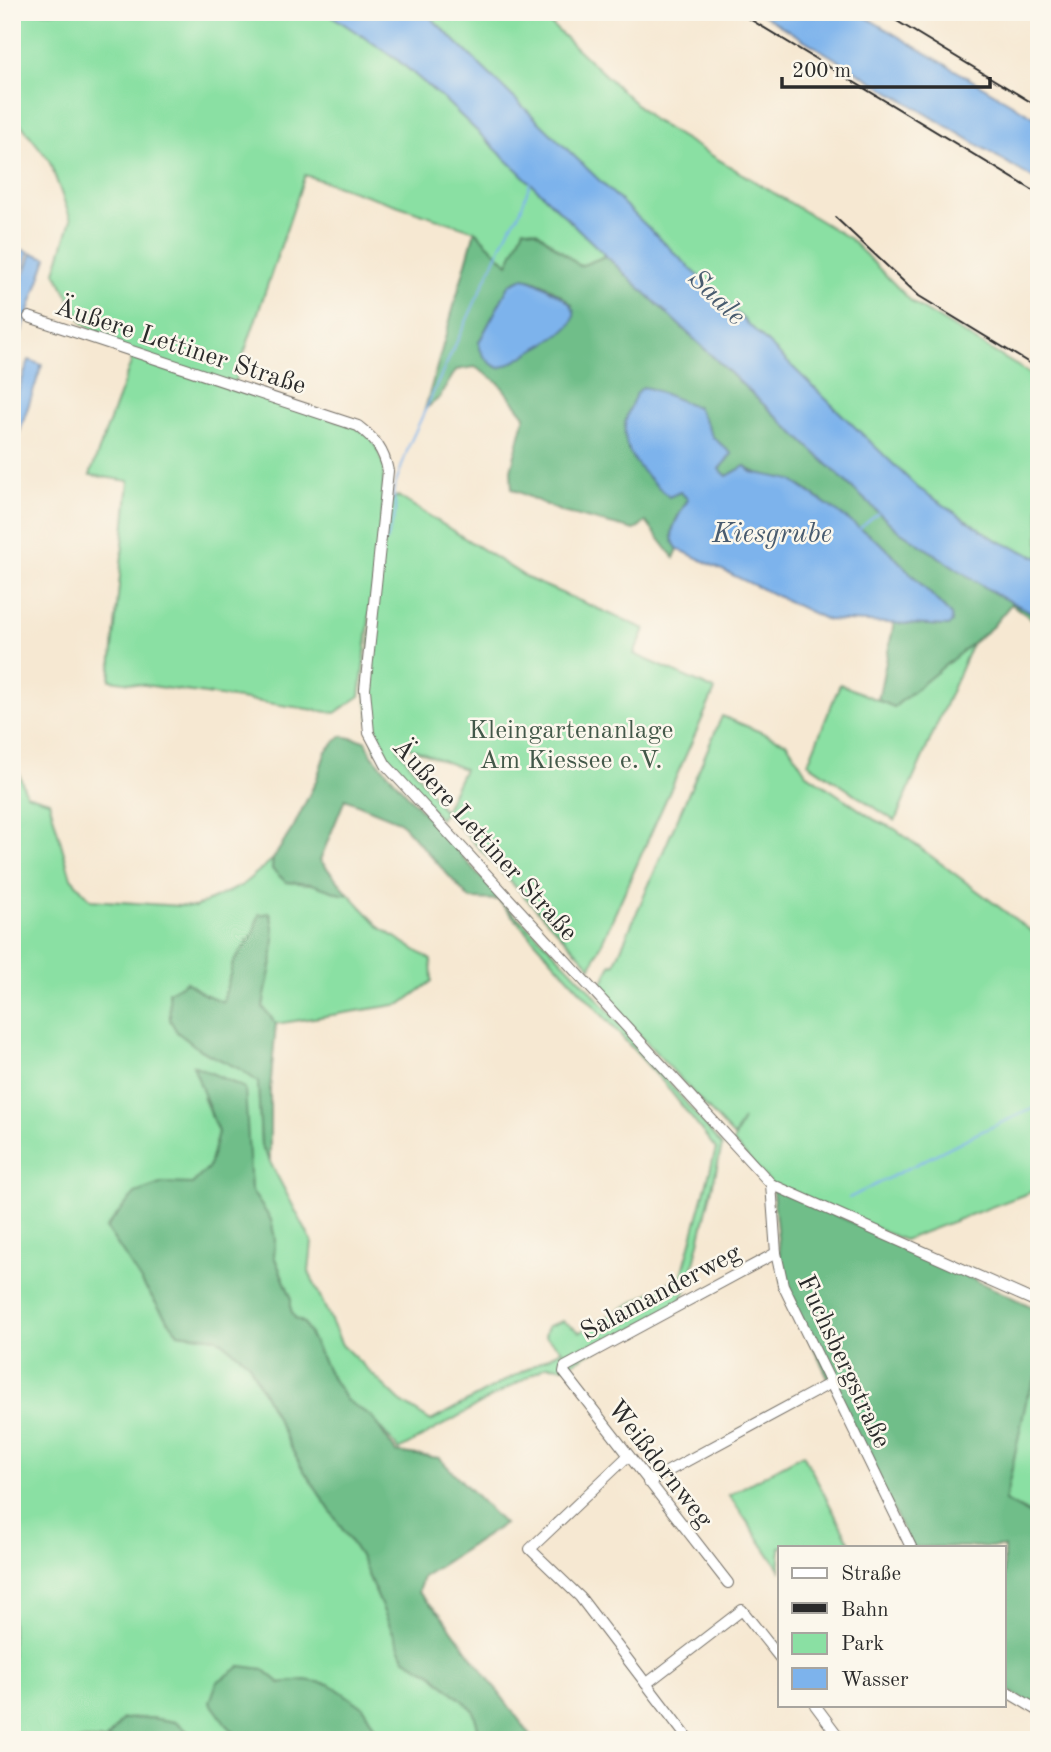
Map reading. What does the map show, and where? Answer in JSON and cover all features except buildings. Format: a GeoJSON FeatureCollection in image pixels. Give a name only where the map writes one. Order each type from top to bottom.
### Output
{"type":"FeatureCollection","features":[{"type":"Feature","properties":{"kind":"street","name":"Äußere Lettiner Straße"},"geometry":{"type":"LineString","coordinates":[[29,317],[358,426],[376,440],[388,471],[365,689],[369,733],[379,755],[771,1184],[1039,1304]]}},
{"type":"Feature","properties":{"kind":"street","name":"Fuchsbergstraße"},"geometry":{"type":"LineString","coordinates":[[771,1184],[776,1253],[783,1285],[911,1546]]}},
{"type":"Feature","properties":{"kind":"street","name":"Salamanderweg"},"geometry":{"type":"LineString","coordinates":[[565,1367],[776,1253]]}},
{"type":"Feature","properties":{"kind":"street","name":"Weißdornweg"},"geometry":{"type":"LineString","coordinates":[[565,1367],[564,1372],[728,1583]]}},
{"type":"Feature","properties":{"kind":"street"},"geometry":{"type":"LineString","coordinates":[[648,1482],[831,1383]]}},
{"type":"Feature","properties":{"kind":"street"},"geometry":{"type":"LineString","coordinates":[[628,1456],[530,1549],[580,1597],[689,1740]]}},
{"type":"Feature","properties":{"kind":"street"},"geometry":{"type":"LineString","coordinates":[[646,1684],[742,1610],[778,1655]]}},
{"type":"Feature","properties":{"kind":"street"},"geometry":{"type":"LineString","coordinates":[[1006,1691],[1039,1711]]}},
{"type":"Feature","properties":{"kind":"street"},"geometry":{"type":"LineString","coordinates":[[816,1706],[841,1740]]}},
{"type":"Feature","properties":{"kind":"green space"},"geometry":{"type":"Polygon","coordinates":[[[12,12],[326,12],[394,57],[447,102],[606,256],[580,267],[537,231],[508,265],[475,231],[305,175],[234,383],[356,427],[373,439],[384,465],[383,504],[360,696],[335,713],[110,680],[129,481],[90,475],[134,354],[92,336],[94,331],[83,323],[55,272],[71,220],[49,160],[12,113],[12,12]]]}},
{"type":"Feature","properties":{"kind":"green space"},"geometry":{"type":"Polygon","coordinates":[[[425,12],[538,12],[653,120],[850,239],[913,303],[1039,379],[1039,558],[998,541],[918,488],[425,12]]]}},
{"type":"Feature","properties":{"kind":"green space"},"geometry":{"type":"Polygon","coordinates":[[[524,228],[536,231],[580,266],[606,256],[895,528],[997,595],[1039,616],[1039,624],[1011,604],[992,627],[894,707],[878,700],[894,623],[948,626],[951,615],[884,546],[804,488],[757,473],[745,466],[727,476],[719,469],[731,454],[713,437],[697,407],[680,492],[688,499],[672,530],[672,537],[678,549],[674,558],[646,522],[634,530],[562,512],[512,489],[511,470],[525,416],[498,382],[475,367],[456,370],[439,398],[425,409],[475,231],[508,264],[524,228]],[[523,278],[510,284],[479,342],[479,348],[572,305],[549,288],[523,278]]]}},
{"type":"Feature","properties":{"kind":"green space","name":"Kleingartenanlage Am Kiessee e.V."},"geometry":{"type":"Polygon","coordinates":[[[398,496],[529,579],[645,629],[634,654],[715,690],[591,967],[445,812],[440,819],[387,762],[389,759],[375,749],[365,689],[386,503],[398,496]],[[401,744],[398,748],[444,811],[464,769],[401,744]]]}},
{"type":"Feature","properties":{"kind":"green space"},"geometry":{"type":"Polygon","coordinates":[[[973,641],[895,821],[808,763],[840,684],[894,707],[973,641]]]}},
{"type":"Feature","properties":{"kind":"green space"},"geometry":{"type":"Polygon","coordinates":[[[12,680],[19,681],[16,765],[26,794],[49,801],[71,878],[91,900],[195,907],[241,886],[273,859],[272,869],[286,882],[313,884],[341,894],[349,894],[381,928],[431,960],[432,981],[401,1004],[276,1024],[263,1007],[273,960],[259,915],[253,934],[233,963],[223,1003],[186,982],[200,1050],[240,1069],[258,1082],[261,1145],[312,1242],[309,1272],[342,1345],[400,1401],[431,1421],[562,1350],[545,1336],[548,1326],[563,1321],[580,1332],[682,1275],[716,1149],[663,1082],[498,900],[587,987],[722,1146],[690,1280],[680,1303],[565,1367],[547,1366],[399,1450],[372,1417],[346,1400],[304,1323],[295,1318],[291,1310],[291,1297],[274,1256],[275,1239],[271,1220],[251,1190],[249,1159],[203,1097],[218,1132],[209,1167],[193,1184],[163,1184],[106,1228],[178,1333],[217,1338],[248,1362],[299,1463],[360,1556],[404,1658],[432,1674],[473,1710],[480,1734],[478,1740],[382,1740],[363,1707],[305,1680],[280,1683],[263,1669],[242,1740],[199,1740],[175,1722],[151,1718],[123,1719],[106,1740],[12,1740],[12,680]]]}},
{"type":"Feature","properties":{"kind":"green space"},"geometry":{"type":"Polygon","coordinates":[[[722,716],[787,743],[806,773],[875,820],[895,829],[1039,937],[1039,1189],[904,1240],[771,1184],[733,1142],[743,1119],[734,1137],[599,991],[611,964],[614,965],[722,716]]]}},
{"type":"Feature","properties":{"kind":"green space"},"geometry":{"type":"Polygon","coordinates":[[[341,736],[366,741],[372,755],[501,900],[470,899],[399,821],[345,799],[320,860],[349,894],[312,884],[286,882],[272,869],[273,859],[294,826],[316,781],[326,751],[341,736]]]}},
{"type":"Feature","properties":{"kind":"green space"},"geometry":{"type":"Polygon","coordinates":[[[270,913],[274,937],[263,1007],[276,1024],[270,1090],[270,1159],[261,1145],[258,1082],[240,1069],[200,1050],[177,1032],[170,1020],[169,992],[186,982],[223,1002],[233,963],[253,934],[259,915],[270,913]]]}},
{"type":"Feature","properties":{"kind":"green space"},"geometry":{"type":"Polygon","coordinates":[[[193,1065],[245,1088],[251,1190],[271,1220],[275,1239],[274,1256],[291,1297],[291,1310],[295,1318],[304,1323],[346,1400],[372,1417],[396,1452],[439,1458],[504,1524],[423,1577],[418,1592],[441,1615],[534,1740],[478,1740],[480,1734],[473,1710],[432,1674],[404,1658],[360,1556],[299,1463],[248,1362],[217,1338],[178,1333],[106,1228],[135,1193],[163,1183],[192,1184],[209,1167],[218,1132],[193,1065]]]}},
{"type":"Feature","properties":{"kind":"green space"},"geometry":{"type":"Polygon","coordinates":[[[772,1185],[1039,1310],[1039,1371],[1027,1397],[1005,1501],[1039,1519],[1039,1663],[1036,1669],[1039,1671],[1039,1709],[1006,1689],[1006,1546],[911,1546],[783,1285],[772,1185]]]}},
{"type":"Feature","properties":{"kind":"green space"},"geometry":{"type":"Polygon","coordinates":[[[1039,1371],[1039,1518],[1005,1501],[1027,1397],[1039,1371]]]}},
{"type":"Feature","properties":{"kind":"green space"},"geometry":{"type":"Polygon","coordinates":[[[803,1454],[851,1546],[778,1546],[778,1567],[729,1495],[803,1454]]]}},
{"type":"Feature","properties":{"kind":"green space"},"geometry":{"type":"Polygon","coordinates":[[[241,1666],[263,1669],[280,1683],[305,1680],[330,1684],[363,1707],[382,1740],[242,1740],[210,1702],[217,1682],[241,1666]]]}},
{"type":"Feature","properties":{"kind":"green space"},"geometry":{"type":"Polygon","coordinates":[[[151,1718],[175,1722],[199,1740],[106,1740],[123,1719],[151,1718]]]}},
{"type":"Feature","properties":{"kind":"water","name":"Saale"},"geometry":{"type":"Polygon","coordinates":[[[326,12],[425,12],[918,488],[998,541],[1039,558],[1039,616],[997,595],[895,528],[447,102],[394,57],[326,12]]]}},
{"type":"Feature","properties":{"kind":"water"},"geometry":{"type":"Polygon","coordinates":[[[758,12],[857,12],[1039,120],[1039,182],[758,12]]]}},
{"type":"Feature","properties":{"kind":"water"},"geometry":{"type":"Polygon","coordinates":[[[13,247],[29,252],[12,301],[12,250],[13,247]]]}},
{"type":"Feature","properties":{"kind":"water"},"geometry":{"type":"Polygon","coordinates":[[[32,253],[47,258],[12,360],[12,309],[32,253]]]}},
{"type":"Feature","properties":{"kind":"water"},"geometry":{"type":"Polygon","coordinates":[[[523,278],[540,284],[568,302],[574,310],[574,318],[564,331],[555,337],[499,368],[485,358],[479,342],[510,284],[523,278]]]}},
{"type":"Feature","properties":{"kind":"water"},"geometry":{"type":"Polygon","coordinates":[[[29,360],[42,365],[12,455],[12,409],[29,360]]]}},
{"type":"Feature","properties":{"kind":"water","name":"Kiesgrube"},"geometry":{"type":"Polygon","coordinates":[[[643,387],[697,407],[713,437],[732,454],[719,469],[727,476],[745,466],[752,472],[791,480],[884,546],[951,615],[952,622],[948,626],[827,620],[678,549],[672,537],[673,530],[688,499],[680,492],[669,497],[650,479],[633,459],[625,436],[629,410],[643,387]]]}},
{"type":"Feature","properties":{"kind":"waterway"},"geometry":{"type":"LineString","coordinates":[[386,542],[396,511],[393,492],[409,445],[509,229],[520,212],[530,183]]}},
{"type":"Feature","properties":{"kind":"waterway"},"geometry":{"type":"LineString","coordinates":[[860,528],[878,513]]}},
{"type":"Feature","properties":{"kind":"waterway"},"geometry":{"type":"LineString","coordinates":[[849,1198],[978,1133],[1039,1106]]}},
{"type":"Feature","properties":{"kind":"railway"},"geometry":{"type":"LineString","coordinates":[[738,12],[1039,194]]}},
{"type":"Feature","properties":{"kind":"railway"},"geometry":{"type":"LineString","coordinates":[[882,12],[1039,107]]}},
{"type":"Feature","properties":{"kind":"railway"},"geometry":{"type":"LineString","coordinates":[[835,217],[919,296],[1039,369]]}}]}
